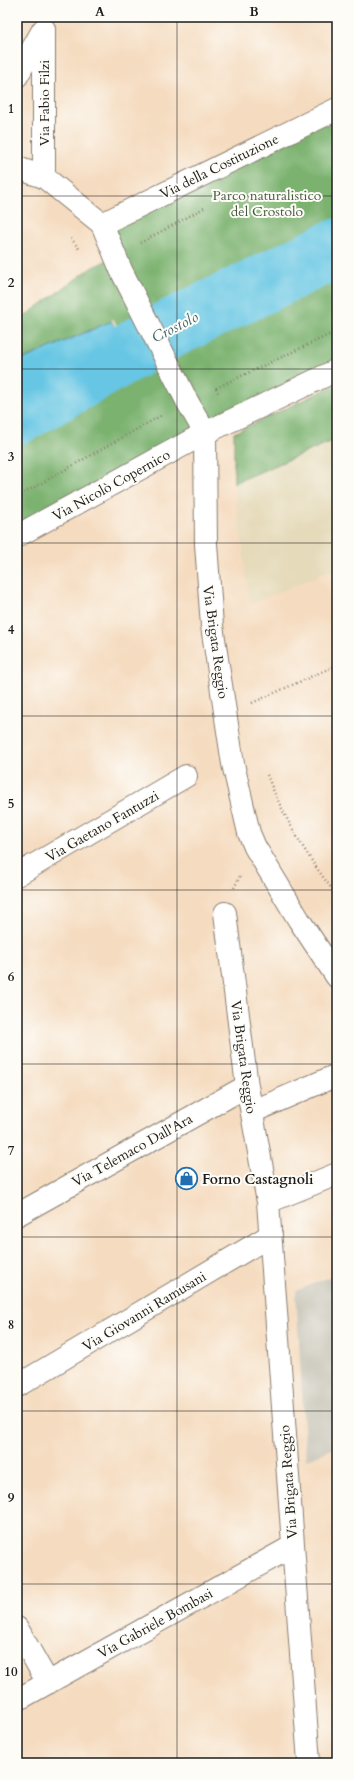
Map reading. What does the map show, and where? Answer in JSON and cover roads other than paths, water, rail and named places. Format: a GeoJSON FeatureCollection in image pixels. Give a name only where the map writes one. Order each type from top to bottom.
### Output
{"type":"FeatureCollection","features":[{"type":"Feature","properties":{"kind":"street","name":"Via Fabio Filzi"},"geometry":{"type":"LineString","coordinates":[[17,76],[47,23]]}},
{"type":"Feature","properties":{"kind":"street","name":"Via Fabio Filzi"},"geometry":{"type":"LineString","coordinates":[[44,177],[47,23]]}},
{"type":"Feature","properties":{"kind":"street","name":"Via della Costituzione"},"geometry":{"type":"LineString","coordinates":[[102,224],[337,109]]}},
{"type":"Feature","properties":{"kind":"street"},"geometry":{"type":"LineString","coordinates":[[17,168],[44,177],[102,224],[121,270],[187,402],[205,433]]}},
{"type":"Feature","properties":{"kind":"street","name":"Via Nicolò Copernico"},"geometry":{"type":"LineString","coordinates":[[17,536],[205,433],[337,370]]}},
{"type":"Feature","properties":{"kind":"street","name":"Via Brigata Reggio"},"geometry":{"type":"LineString","coordinates":[[205,433],[204,485],[208,584],[212,626],[233,764],[250,833],[255,847],[299,920],[337,977]]}},
{"type":"Feature","properties":{"kind":"street","name":"Via Gaetano Fantuzzi"},"geometry":{"type":"LineString","coordinates":[[17,875],[186,776]]}},
{"type":"Feature","properties":{"kind":"street","name":"Via Brigata Reggio"},"geometry":{"type":"LineString","coordinates":[[225,913],[247,1086],[268,1202],[308,1763]]}},
{"type":"Feature","properties":{"kind":"street"},"geometry":{"type":"LineString","coordinates":[[252,1112],[337,1074]]}},
{"type":"Feature","properties":{"kind":"street","name":"Via Telemaco Dall'Ara"},"geometry":{"type":"LineString","coordinates":[[17,1215],[247,1086]]}},
{"type":"Feature","properties":{"kind":"street"},"geometry":{"type":"LineString","coordinates":[[268,1202],[337,1174]]}},
{"type":"Feature","properties":{"kind":"street","name":"Via Giovanni Ramusani"},"geometry":{"type":"LineString","coordinates":[[17,1386],[271,1235]]}},
{"type":"Feature","properties":{"kind":"street","name":"Via Gabriele Bombasi"},"geometry":{"type":"LineString","coordinates":[[17,1700],[293,1546]]}},
{"type":"Feature","properties":{"kind":"street"},"geometry":{"type":"LineString","coordinates":[[17,1628],[48,1683]]}},
{"type":"Feature","properties":{"kind":"water"},"geometry":{"type":"Polygon","coordinates":[[[337,228],[337,277],[187,351],[168,311],[337,228]]]}},
{"type":"Feature","properties":{"kind":"water"},"geometry":{"type":"Polygon","coordinates":[[[112,321],[139,375],[17,446],[17,362],[112,321]]]}},
{"type":"Feature","properties":{"kind":"waterway","name":"Crostolo"},"geometry":{"type":"LineString","coordinates":[[17,415],[166,331],[337,248]]}},
{"type":"Feature","properties":{"kind":"place","name":"Forno Castagnoli"},"geometry":{"type":"Point","coordinates":[187,1179]}},
{"type":"Feature","properties":{"kind":"park label","name":"Parco naturalistico del Crostolo"},"geometry":{"type":"Point","coordinates":[267,204]}}]}
